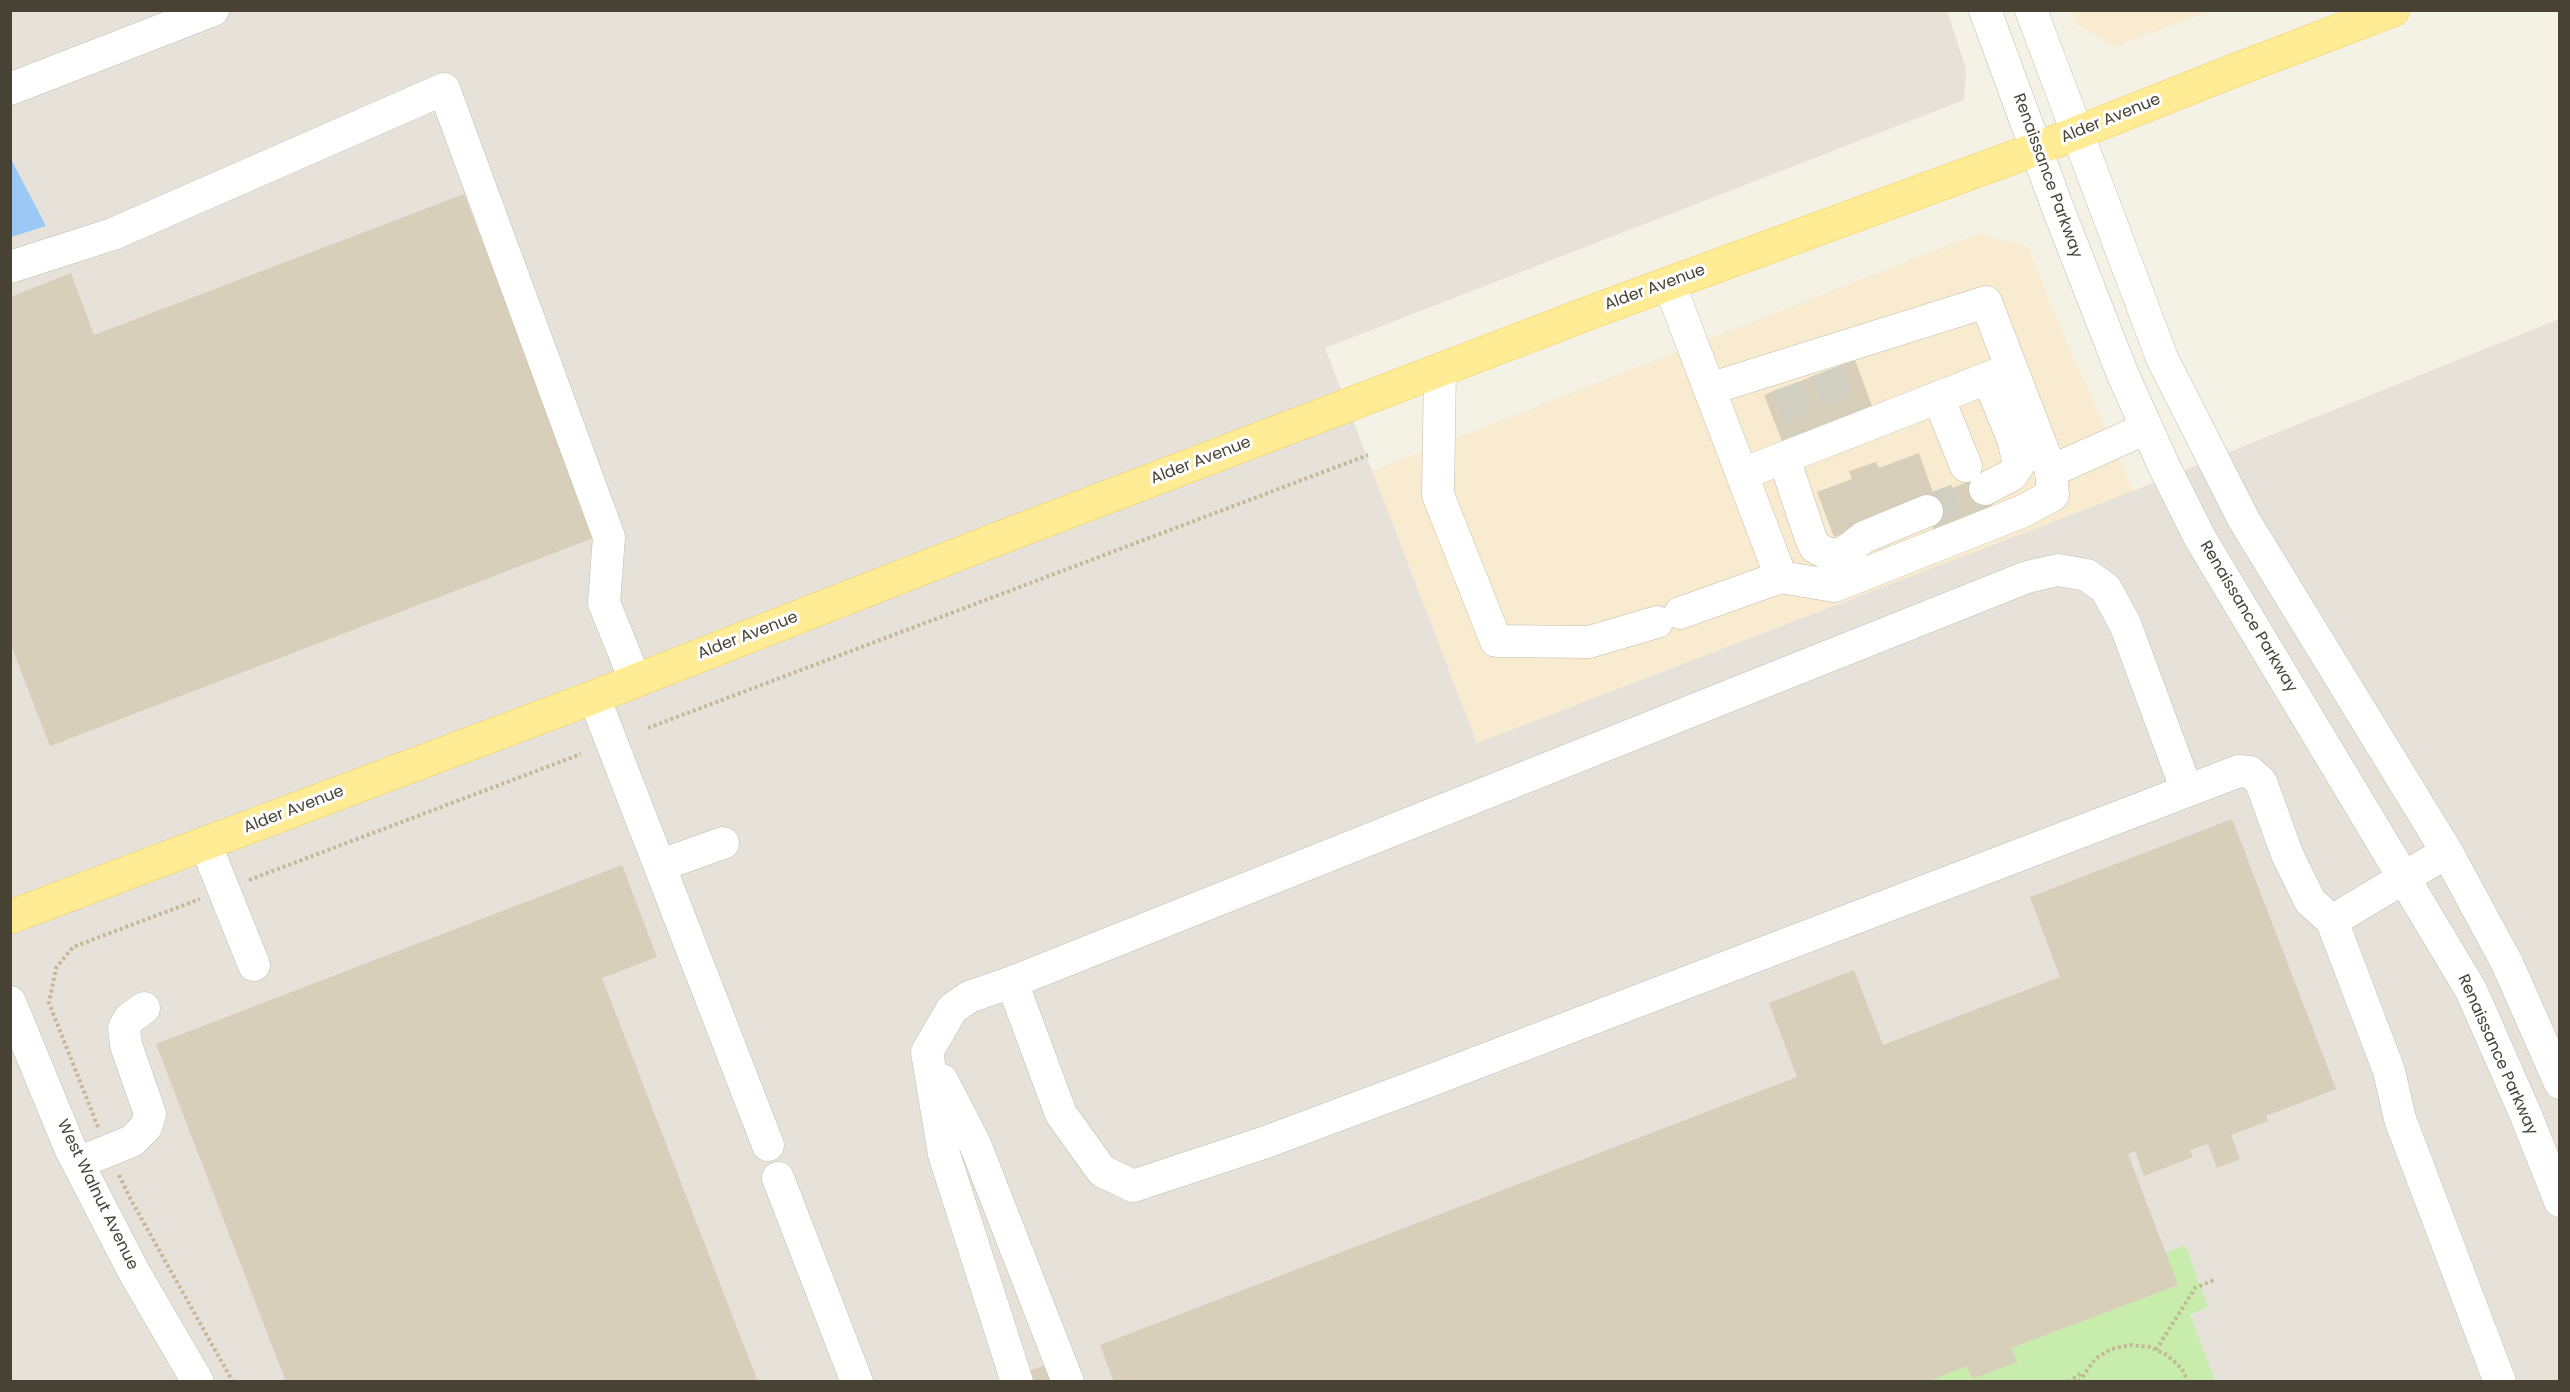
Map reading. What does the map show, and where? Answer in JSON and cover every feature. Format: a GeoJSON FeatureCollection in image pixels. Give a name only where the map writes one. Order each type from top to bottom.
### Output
{"type":"FeatureCollection","features":[{"type":"Feature","properties":{"kind":"main road","name":"Alder Avenue"},"geometry":{"type":"LineString","coordinates":[[10,917],[594,697],[1440,370],[2036,149],[2393,10]]}},
{"type":"Feature","properties":{"kind":"street"},"geometry":{"type":"LineString","coordinates":[[10,89],[213,10]]}},
{"type":"Feature","properties":{"kind":"street","name":"Renaissance Parkway"},"geometry":{"type":"LineString","coordinates":[[1985,10],[2119,365],[2147,429],[2200,538],[2471,990],[2525,1113],[2559,1201]]}},
{"type":"Feature","properties":{"kind":"street"},"geometry":{"type":"LineString","coordinates":[[2031,10],[2162,358],[2244,520],[2447,852],[2507,963],[2559,1083]]}},
{"type":"Feature","properties":{"kind":"street"},"geometry":{"type":"LineString","coordinates":[[10,267],[113,234],[444,89],[609,537],[604,603],[635,680]]}},
{"type":"Feature","properties":{"kind":"street"},"geometry":{"type":"LineString","coordinates":[[1669,284],[1781,576]]}},
{"type":"Feature","properties":{"kind":"street"},"geometry":{"type":"LineString","coordinates":[[1709,389],[1783,376],[1986,302],[2019,464],[2012,475],[1976,477],[1938,397]]}},
{"type":"Feature","properties":{"kind":"street"},"geometry":{"type":"LineString","coordinates":[[1440,370],[1438,495],[1496,641],[1589,642],[1668,618],[1781,576],[1834,586],[2021,512],[2053,495],[2051,471],[2000,373]]}},
{"type":"Feature","properties":{"kind":"street"},"geometry":{"type":"LineString","coordinates":[[1742,474],[1847,424],[1938,397],[2000,373]]}},
{"type":"Feature","properties":{"kind":"street"},"geometry":{"type":"LineString","coordinates":[[2051,471],[2147,429]]}},
{"type":"Feature","properties":{"kind":"street"},"geometry":{"type":"LineString","coordinates":[[1799,446],[1810,536],[1815,547],[1824,552],[1834,555],[1845,552],[1853,548],[1864,537],[1927,511]]}},
{"type":"Feature","properties":{"kind":"street"},"geometry":{"type":"LineString","coordinates":[[1017,1382],[944,1154],[927,1052],[952,1009],[969,998],[2016,582],[2058,570],[2087,575],[2106,590],[2125,624],[2187,791]]}},
{"type":"Feature","properties":{"kind":"street"},"geometry":{"type":"LineString","coordinates":[[594,697],[768,1145]]}},
{"type":"Feature","properties":{"kind":"street"},"geometry":{"type":"LineString","coordinates":[[1011,982],[1061,1114],[1102,1171],[1133,1186],[1266,1142],[1377,1101],[2239,771],[2250,772],[2261,782],[2288,854],[2310,901],[2332,921],[2389,1071],[2400,1119],[2500,1382]]}},
{"type":"Feature","properties":{"kind":"street"},"geometry":{"type":"LineString","coordinates":[[205,843],[254,965]]}},
{"type":"Feature","properties":{"kind":"street"},"geometry":{"type":"LineString","coordinates":[[661,866],[723,843]]}},
{"type":"Feature","properties":{"kind":"street"},"geometry":{"type":"LineString","coordinates":[[2332,921],[2447,852]]}},
{"type":"Feature","properties":{"kind":"street","name":"West Walnut Avenue"},"geometry":{"type":"LineString","coordinates":[[10,1002],[78,1163],[134,1272],[198,1382]]}},
{"type":"Feature","properties":{"kind":"street"},"geometry":{"type":"LineString","coordinates":[[78,1163],[132,1141],[146,1127],[150,1114],[126,1045],[124,1028],[129,1019],[144,1008]]}},
{"type":"Feature","properties":{"kind":"street"},"geometry":{"type":"LineString","coordinates":[[927,1052],[975,1144],[1068,1382]]}},
{"type":"Feature","properties":{"kind":"street"},"geometry":{"type":"LineString","coordinates":[[778,1178],[857,1382]]}},
{"type":"Feature","properties":{"kind":"path"},"geometry":{"type":"LineString","coordinates":[[648,728],[1368,455]]}},
{"type":"Feature","properties":{"kind":"path"},"geometry":{"type":"LineString","coordinates":[[233,1382],[131,1200],[107,1151],[49,1003],[56,968],[73,947],[581,754]]}},
{"type":"Feature","properties":{"kind":"path"},"geometry":{"type":"LineString","coordinates":[[2156,1350],[2195,1288],[2214,1280]]}},
{"type":"Feature","properties":{"kind":"path"},"geometry":{"type":"LineString","coordinates":[[2079,1382],[2095,1359],[2111,1349],[2130,1345],[2168,1355],[2181,1369],[2188,1382]]}},
{"type":"Feature","properties":{"kind":"path"},"geometry":{"type":"LineString","coordinates":[[2068,1382],[2085,1371]]}},
{"type":"Feature","properties":{"kind":"shaded area"},"geometry":{"type":"Polygon","coordinates":[[[2073,10],[2211,11],[2113,47],[2076,24],[2073,10]]]}},
{"type":"Feature","properties":{"kind":"shaded area"},"geometry":{"type":"Polygon","coordinates":[[[10,11],[1947,11],[1966,69],[1964,100],[1325,348],[1477,743],[2133,491],[2559,319],[2559,1381],[11,1381],[10,11]]]}},
{"type":"Feature","properties":{"kind":"shaded area"},"geometry":{"type":"Polygon","coordinates":[[[1977,234],[2028,247],[2052,309],[2133,491],[1477,743],[1372,471],[1977,234]]]}},
{"type":"Feature","properties":{"kind":"green space"},"geometry":{"type":"Polygon","coordinates":[[[2185,1245],[2208,1307],[2190,1315],[2215,1381],[1927,1382],[1967,1366],[1972,1379],[2016,1362],[2011,1348],[2177,1285],[2166,1253],[2185,1245]]]}},
{"type":"Feature","properties":{"kind":"water"},"geometry":{"type":"Polygon","coordinates":[[[11,159],[46,226],[10,237],[11,159]]]}},
{"type":"Feature","properties":{"kind":"building"},"geometry":{"type":"Polygon","coordinates":[[[464,194],[596,537],[50,746],[10,643],[10,297],[71,273],[94,335],[464,194]]]}},
{"type":"Feature","properties":{"kind":"building"},"geometry":{"type":"Polygon","coordinates":[[[1855,360],[1872,406],[1782,441],[1764,395],[1855,360]]]}},
{"type":"Feature","properties":{"kind":"building"},"geometry":{"type":"Polygon","coordinates":[[[1919,453],[1934,495],[1981,477],[1993,509],[1934,531],[1924,503],[1834,537],[1817,492],[1852,479],[1849,471],[1876,462],[1879,468],[1919,453]]]}},
{"type":"Feature","properties":{"kind":"building"},"geometry":{"type":"Polygon","coordinates":[[[2232,819],[2336,1089],[2266,1116],[2268,1121],[2231,1135],[2240,1159],[2217,1168],[2208,1144],[2190,1150],[2193,1157],[2144,1176],[2135,1151],[2128,1154],[2178,1285],[2011,1348],[2017,1362],[1972,1379],[1967,1366],[1927,1382],[1114,1382],[1100,1345],[1797,1077],[1769,1003],[1854,970],[1883,1045],[2060,977],[2030,897],[2232,819]]]}},
{"type":"Feature","properties":{"kind":"building"},"geometry":{"type":"Polygon","coordinates":[[[622,865],[657,957],[602,978],[758,1382],[286,1382],[156,1044],[622,865]]]}},
{"type":"Feature","properties":{"kind":"building"},"geometry":{"type":"Polygon","coordinates":[[[1046,1365],[1052,1382],[1028,1382],[1025,1372],[1046,1365]]]}},
{"type":"Feature","properties":{"kind":"tunnel"},"geometry":{"type":"LineString","coordinates":[[1826,371],[1844,417]]}},
{"type":"Feature","properties":{"kind":"tunnel"},"geometry":{"type":"LineString","coordinates":[[1787,386],[1803,433]]}},
{"type":"Feature","properties":{"kind":"tunnel"},"geometry":{"type":"LineString","coordinates":[[1927,511],[1985,489]]}}]}
